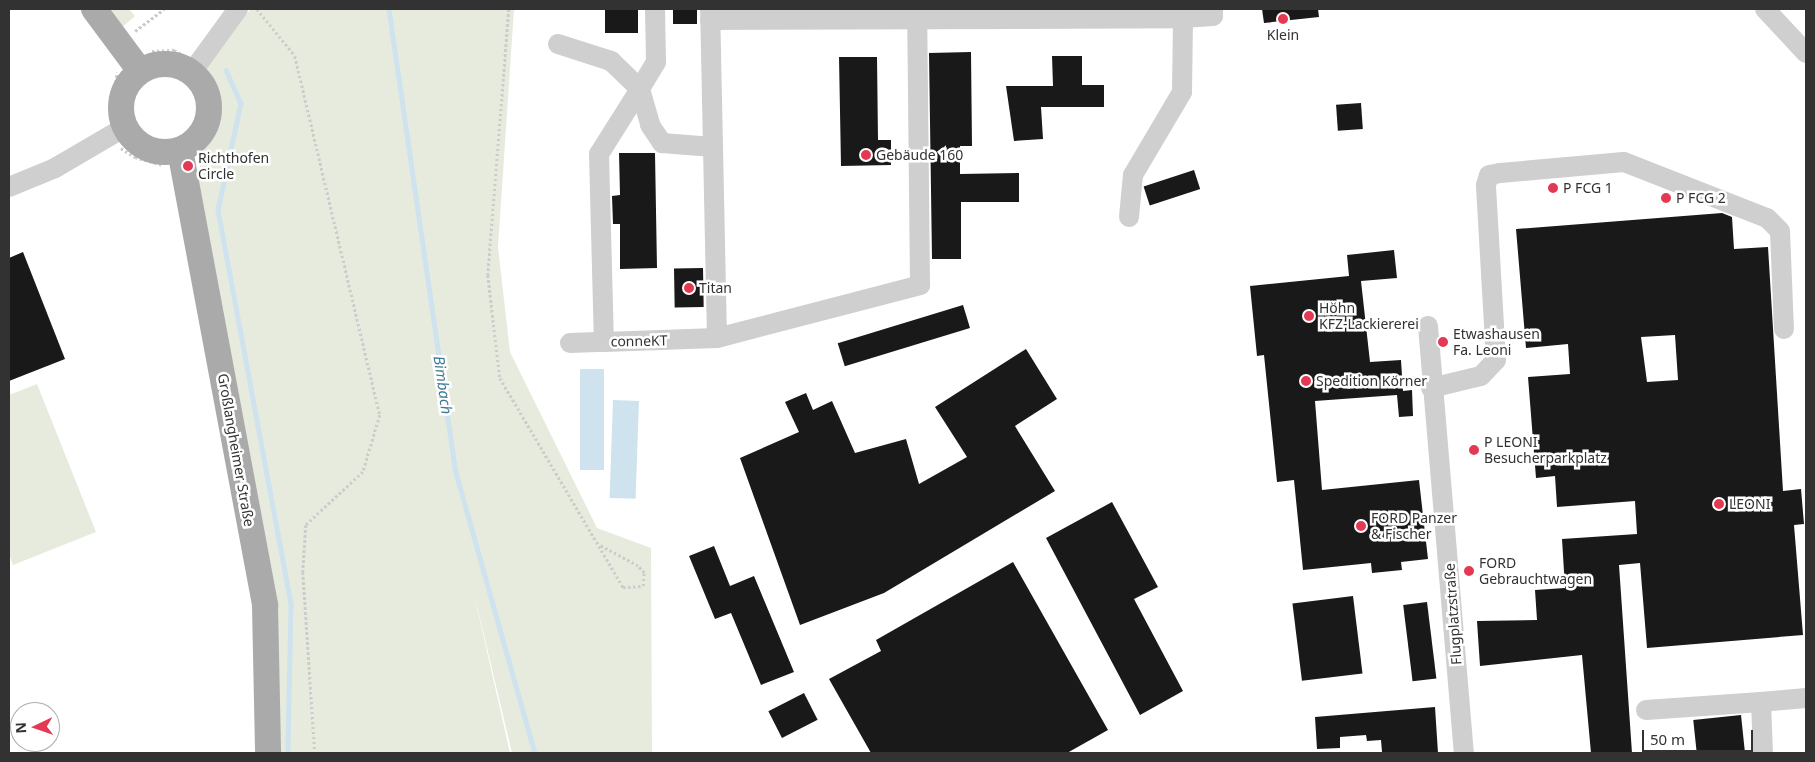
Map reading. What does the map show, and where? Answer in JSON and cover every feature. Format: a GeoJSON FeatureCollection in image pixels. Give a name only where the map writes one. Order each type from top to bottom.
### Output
{"type":"FeatureCollection","features":[{"type":"Feature","properties":{"kind":"main road"},"geometry":{"type":"LineString","coordinates":[[94,9],[136,66]]}},
{"type":"Feature","properties":{"kind":"main road"},"geometry":{"type":"LineString","coordinates":[[166,63],[194,69],[202,82],[210,108],[201,134],[180,150],[148,148],[120,130],[121,102],[136,66],[166,63]]}},
{"type":"Feature","properties":{"kind":"main road","name":"Großlangheimer Straße"},"geometry":{"type":"LineString","coordinates":[[180,150],[265,606],[268,753]]}},
{"type":"Feature","properties":{"kind":"street"},"geometry":{"type":"LineString","coordinates":[[194,69],[238,9]]}},
{"type":"Feature","properties":{"kind":"street","name":"conneKT"},"geometry":{"type":"LineString","coordinates":[[655,9],[656,62],[599,154],[604,342],[717,338],[920,285],[917,17]]}},
{"type":"Feature","properties":{"kind":"street"},"geometry":{"type":"LineString","coordinates":[[1764,9],[1806,53]]}},
{"type":"Feature","properties":{"kind":"street"},"geometry":{"type":"LineString","coordinates":[[717,338],[710,15],[794,14],[917,17],[972,13],[1183,18],[1213,12]]}},
{"type":"Feature","properties":{"kind":"street"},"geometry":{"type":"LineString","coordinates":[[1129,217],[1133,175],[1182,92],[1183,18]]}},
{"type":"Feature","properties":{"kind":"street"},"geometry":{"type":"LineString","coordinates":[[558,44],[611,61],[640,89],[650,125],[662,143],[713,147]]}},
{"type":"Feature","properties":{"kind":"street"},"geometry":{"type":"LineString","coordinates":[[11,186],[55,168],[120,130]]}},
{"type":"Feature","properties":{"kind":"street"},"geometry":{"type":"LineString","coordinates":[[1431,388],[1481,376],[1496,360],[1486,185],[1489,175],[1500,173],[1624,162],[1766,218],[1780,231],[1784,329]]}},
{"type":"Feature","properties":{"kind":"street","name":"Flugplatzstraße"},"geometry":{"type":"LineString","coordinates":[[1428,326],[1431,388],[1464,753]]}},
{"type":"Feature","properties":{"kind":"street"},"geometry":{"type":"LineString","coordinates":[[570,343],[604,342]]}},
{"type":"Feature","properties":{"kind":"street"},"geometry":{"type":"LineString","coordinates":[[1646,710],[1806,698]]}},
{"type":"Feature","properties":{"kind":"street"},"geometry":{"type":"LineString","coordinates":[[1761,702],[1763,753]]}},
{"type":"Feature","properties":{"kind":"path"},"geometry":{"type":"LineString","coordinates":[[129,26],[134,32],[164,9]]}},
{"type":"Feature","properties":{"kind":"path"},"geometry":{"type":"LineString","coordinates":[[257,9],[295,56],[380,415],[363,472],[306,525],[303,572],[315,753]]}},
{"type":"Feature","properties":{"kind":"path"},"geometry":{"type":"LineString","coordinates":[[509,9],[488,275],[500,378],[623,587],[643,586],[644,573],[638,566],[599,545]]}},
{"type":"Feature","properties":{"kind":"path"},"geometry":{"type":"LineString","coordinates":[[165,174],[164,165],[123,151],[111,88],[117,72],[136,66],[143,52],[174,50],[194,69]]}},
{"type":"Feature","properties":{"kind":"shaded area"},"geometry":{"type":"Polygon","coordinates":[[[92,9],[129,9],[135,16],[113,35],[92,9]]]}},
{"type":"Feature","properties":{"kind":"shaded area"},"geometry":{"type":"Polygon","coordinates":[[[251,9],[514,9],[498,247],[510,352],[597,528],[651,548],[652,753],[512,753],[472,585],[510,753],[274,753],[196,209],[202,146],[218,108],[198,66],[251,9]]]}},
{"type":"Feature","properties":{"kind":"shaded area"},"geometry":{"type":"Polygon","coordinates":[[[37,384],[96,532],[13,565],[9,554],[9,395],[37,384]]]}},
{"type":"Feature","properties":{"kind":"water"},"geometry":{"type":"Polygon","coordinates":[[[580,369],[604,369],[604,470],[580,470],[580,369]]]}},
{"type":"Feature","properties":{"kind":"water"},"geometry":{"type":"Polygon","coordinates":[[[613,400],[639,401],[636,499],[610,498],[613,400]]]}},
{"type":"Feature","properties":{"kind":"building"},"geometry":{"type":"Polygon","coordinates":[[[605,9],[638,9],[638,33],[605,33],[605,9]]]}},
{"type":"Feature","properties":{"kind":"building"},"geometry":{"type":"Polygon","coordinates":[[[673,9],[697,9],[697,24],[673,24],[673,9]]]}},
{"type":"Feature","properties":{"kind":"building","name":"Klein"},"geometry":{"type":"Polygon","coordinates":[[[1262,9],[1318,9],[1319,17],[1264,23],[1262,9]]]}},
{"type":"Feature","properties":{"kind":"building"},"geometry":{"type":"Polygon","coordinates":[[[971,52],[972,146],[960,146],[960,174],[1019,173],[1019,202],[961,202],[961,259],[932,259],[929,53],[971,52]]]}},
{"type":"Feature","properties":{"kind":"building"},"geometry":{"type":"Polygon","coordinates":[[[1052,56],[1082,56],[1082,85],[1104,85],[1104,107],[1041,107],[1043,139],[1014,141],[1006,86],[1053,86],[1052,56]]]}},
{"type":"Feature","properties":{"kind":"building"},"geometry":{"type":"Polygon","coordinates":[[[839,57],[877,57],[878,140],[891,140],[891,165],[841,166],[839,57]]]}},
{"type":"Feature","properties":{"kind":"building"},"geometry":{"type":"Polygon","coordinates":[[[1361,103],[1363,129],[1338,131],[1336,105],[1361,103]]]}},
{"type":"Feature","properties":{"kind":"building"},"geometry":{"type":"Polygon","coordinates":[[[619,153],[655,153],[657,268],[620,269],[620,224],[613,224],[612,196],[620,195],[619,153]]]}},
{"type":"Feature","properties":{"kind":"building"},"geometry":{"type":"Polygon","coordinates":[[[1194,170],[1200,189],[1150,205],[1144,186],[1194,170]]]}},
{"type":"Feature","properties":{"kind":"building"},"geometry":{"type":"Polygon","coordinates":[[[1722,213],[1732,217],[1734,249],[1768,247],[1783,491],[1801,489],[1804,524],[1794,525],[1803,635],[1647,648],[1640,563],[1619,565],[1632,753],[1591,753],[1582,655],[1480,666],[1477,621],[1537,620],[1535,590],[1565,588],[1562,539],[1637,534],[1635,501],[1557,507],[1555,476],[1536,478],[1528,377],[1570,374],[1568,344],[1526,348],[1516,229],[1722,213]],[[1675,335],[1641,337],[1647,382],[1678,380],[1675,335]]]}},
{"type":"Feature","properties":{"kind":"building"},"geometry":{"type":"Polygon","coordinates":[[[1394,250],[1397,278],[1361,281],[1370,362],[1401,360],[1403,391],[1412,390],[1413,416],[1399,417],[1397,395],[1315,401],[1322,490],[1419,480],[1428,559],[1401,562],[1402,570],[1372,573],[1371,563],[1303,570],[1294,480],[1277,482],[1264,355],[1257,356],[1250,286],[1349,276],[1347,255],[1394,250]]]}},
{"type":"Feature","properties":{"kind":"building"},"geometry":{"type":"Polygon","coordinates":[[[23,252],[65,359],[9,381],[9,258],[23,252]]]}},
{"type":"Feature","properties":{"kind":"building","name":"Titan"},"geometry":{"type":"Polygon","coordinates":[[[703,268],[704,307],[675,308],[674,269],[703,268]]]}},
{"type":"Feature","properties":{"kind":"building"},"geometry":{"type":"Polygon","coordinates":[[[963,305],[970,328],[845,366],[838,343],[963,305]]]}},
{"type":"Feature","properties":{"kind":"building"},"geometry":{"type":"Polygon","coordinates":[[[1026,349],[1057,399],[1015,426],[1055,491],[884,593],[800,625],[740,458],[799,432],[785,402],[806,393],[813,410],[832,401],[855,453],[906,439],[919,484],[967,457],[935,407],[1026,349]]]}},
{"type":"Feature","properties":{"kind":"building"},"geometry":{"type":"Polygon","coordinates":[[[1112,502],[1158,587],[1134,599],[1183,691],[1140,715],[1046,538],[1112,502]]]}},
{"type":"Feature","properties":{"kind":"building"},"geometry":{"type":"Polygon","coordinates":[[[714,546],[730,586],[754,576],[794,672],[761,685],[731,613],[715,619],[689,556],[714,546]]]}},
{"type":"Feature","properties":{"kind":"building"},"geometry":{"type":"Polygon","coordinates":[[[1013,562],[1108,730],[1067,753],[871,753],[829,679],[881,651],[876,640],[1013,562]]]}},
{"type":"Feature","properties":{"kind":"building"},"geometry":{"type":"Polygon","coordinates":[[[1353,596],[1363,673],[1302,681],[1292,603],[1353,596]]]}},
{"type":"Feature","properties":{"kind":"building"},"geometry":{"type":"Polygon","coordinates":[[[1427,602],[1436,678],[1413,681],[1403,605],[1427,602]]]}},
{"type":"Feature","properties":{"kind":"building"},"geometry":{"type":"Polygon","coordinates":[[[804,693],[818,720],[782,738],[768,711],[804,693]]]}},
{"type":"Feature","properties":{"kind":"building"},"geometry":{"type":"Polygon","coordinates":[[[1435,707],[1438,753],[1382,752],[1381,740],[1367,741],[1366,735],[1340,737],[1340,748],[1317,749],[1315,717],[1435,707]]]}},
{"type":"Feature","properties":{"kind":"building"},"geometry":{"type":"Polygon","coordinates":[[[1741,715],[1745,753],[1697,753],[1693,720],[1741,715]]]}},
{"type":"Feature","properties":{"kind":"waterway","name":"Bimbach"},"geometry":{"type":"LineString","coordinates":[[389,9],[455,469],[535,753]]}},
{"type":"Feature","properties":{"kind":"waterway"},"geometry":{"type":"LineString","coordinates":[[226,70],[241,103],[218,210],[291,604],[288,753]]}},
{"type":"Feature","properties":{"kind":"place","name":"Klein"},"geometry":{"type":"Point","coordinates":[1283,19]}},
{"type":"Feature","properties":{"kind":"place","name":"Gebäude 160"},"geometry":{"type":"Point","coordinates":[866,155]}},
{"type":"Feature","properties":{"kind":"place","name":"Richthofen Circle"},"geometry":{"type":"Point","coordinates":[188,166]}},
{"type":"Feature","properties":{"kind":"place","name":"P FCG 1"},"geometry":{"type":"Point","coordinates":[1553,188]}},
{"type":"Feature","properties":{"kind":"place","name":"P FCG 2"},"geometry":{"type":"Point","coordinates":[1666,198]}},
{"type":"Feature","properties":{"kind":"place","name":"Titan"},"geometry":{"type":"Point","coordinates":[689,288]}},
{"type":"Feature","properties":{"kind":"place","name":"Höhn KFZ-Lackiererei"},"geometry":{"type":"Point","coordinates":[1309,316]}},
{"type":"Feature","properties":{"kind":"place","name":"Etwashausen Fa. Leoni"},"geometry":{"type":"Point","coordinates":[1443,342]}},
{"type":"Feature","properties":{"kind":"place","name":"Spedition Körner"},"geometry":{"type":"Point","coordinates":[1306,381]}},
{"type":"Feature","properties":{"kind":"place","name":"P LEONI Besucherparkplatz"},"geometry":{"type":"Point","coordinates":[1474,450]}},
{"type":"Feature","properties":{"kind":"place","name":"LEONI"},"geometry":{"type":"Point","coordinates":[1719,504]}},
{"type":"Feature","properties":{"kind":"place","name":"FORD Panzer & Fischer"},"geometry":{"type":"Point","coordinates":[1361,526]}},
{"type":"Feature","properties":{"kind":"place","name":"FORD Gebrauchtwagen"},"geometry":{"type":"Point","coordinates":[1469,571]}}]}
